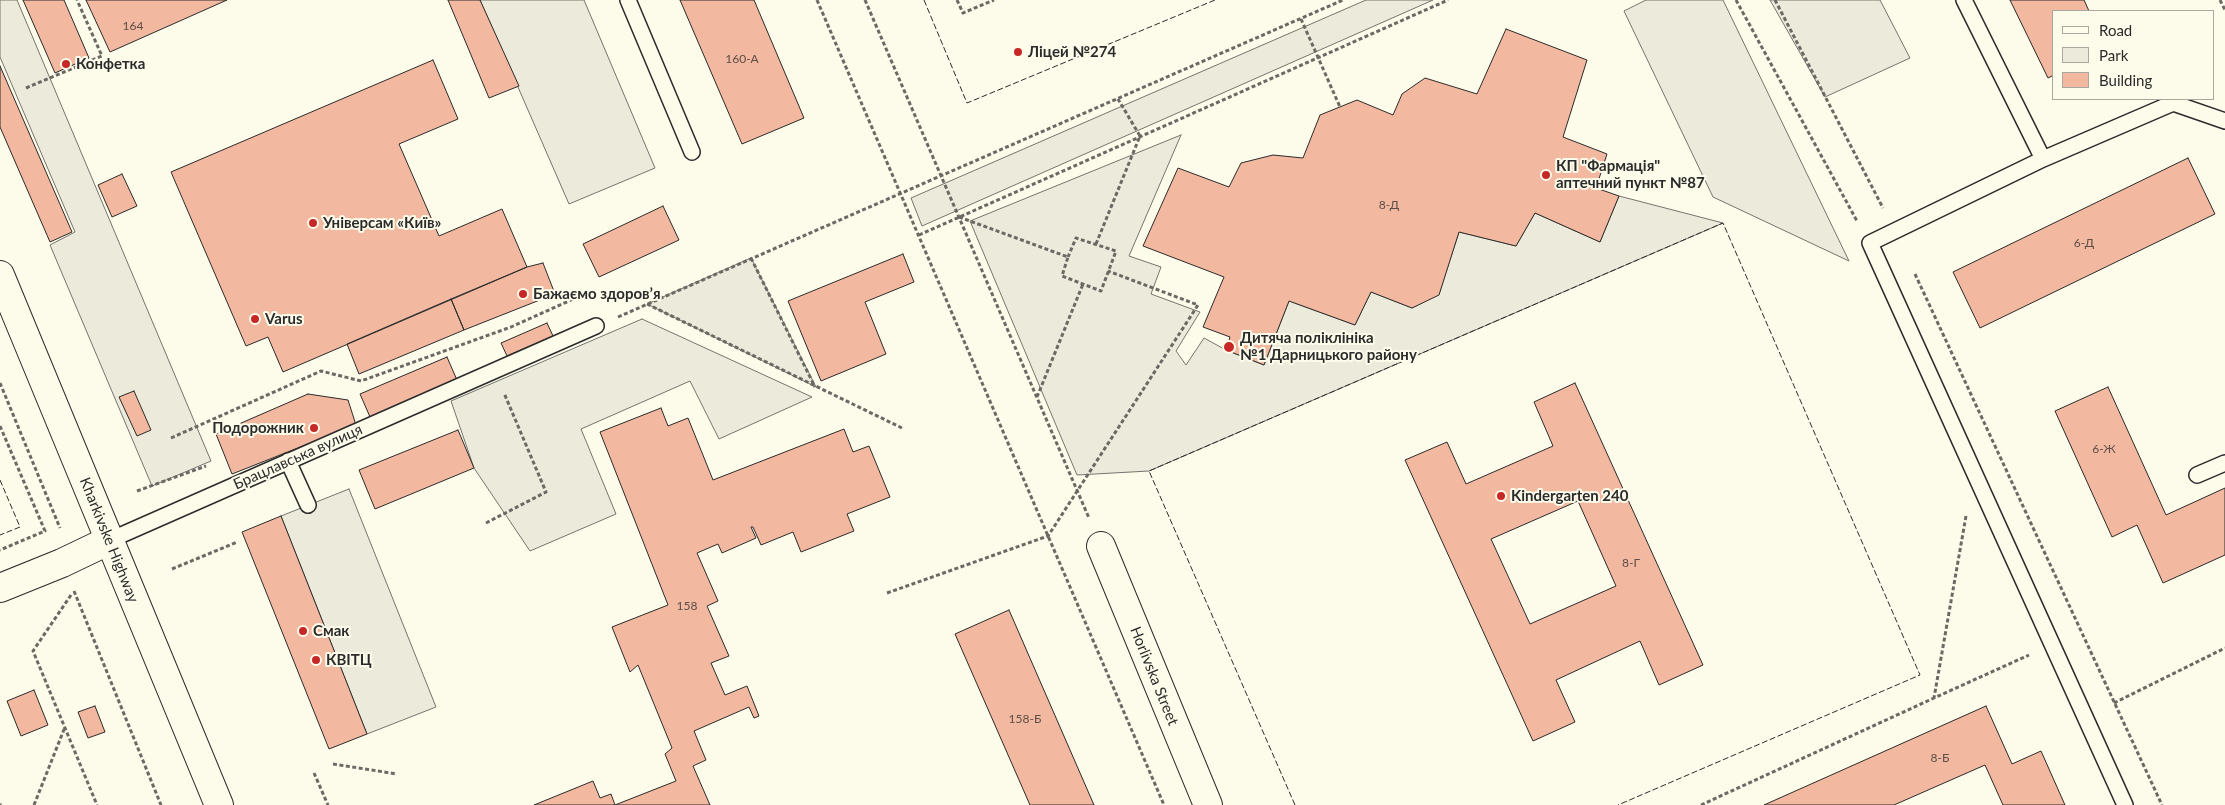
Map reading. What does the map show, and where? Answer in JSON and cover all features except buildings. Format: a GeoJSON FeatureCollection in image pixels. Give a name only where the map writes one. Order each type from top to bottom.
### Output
{"type":"FeatureCollection","features":[{"type":"Feature","properties":{"kind":"main road","name":"Kharkivske Highway"},"geometry":{"type":"LineString","coordinates":[[0,275],[219,805]]}},
{"type":"Feature","properties":{"kind":"main road","name":"Брацлавська вулиця"},"geometry":{"type":"LineString","coordinates":[[0,588],[73,558],[110,540]]}},
{"type":"Feature","properties":{"kind":"main road","name":"Horlivska Street"},"geometry":{"type":"LineString","coordinates":[[1101,546],[1208,805]]}},
{"type":"Feature","properties":{"kind":"lane"},"geometry":{"type":"LineString","coordinates":[[628,0],[692,152]]}},
{"type":"Feature","properties":{"kind":"lane"},"geometry":{"type":"LineString","coordinates":[[1964,0],[2043,159]]}},
{"type":"Feature","properties":{"kind":"lane"},"geometry":{"type":"LineString","coordinates":[[2125,805],[1870,243],[2043,159],[2173,103],[2225,121]]}},
{"type":"Feature","properties":{"kind":"lane","name":"Брацлавська вулиця"},"geometry":{"type":"LineString","coordinates":[[110,540],[596,326]]}},
{"type":"Feature","properties":{"kind":"lane"},"geometry":{"type":"LineString","coordinates":[[288,461],[308,506]]}},
{"type":"Feature","properties":{"kind":"lane"},"geometry":{"type":"LineString","coordinates":[[2197,476],[2225,463]]}},
{"type":"Feature","properties":{"kind":"path"},"geometry":{"type":"LineString","coordinates":[[26,88],[102,56],[77,0]]}},
{"type":"Feature","properties":{"kind":"path"},"geometry":{"type":"LineString","coordinates":[[817,0],[1164,805]]}},
{"type":"Feature","properties":{"kind":"path"},"geometry":{"type":"LineString","coordinates":[[865,0],[1101,546]]}},
{"type":"Feature","properties":{"kind":"path"},"geometry":{"type":"LineString","coordinates":[[957,0],[963,13],[994,0]]}},
{"type":"Feature","properties":{"kind":"path"},"geometry":{"type":"LineString","coordinates":[[596,326],[1343,0]]}},
{"type":"Feature","properties":{"kind":"path"},"geometry":{"type":"LineString","coordinates":[[918,235],[1448,0]]}},
{"type":"Feature","properties":{"kind":"path"},"geometry":{"type":"LineString","coordinates":[[1736,0],[1870,243]]}},
{"type":"Feature","properties":{"kind":"path"},"geometry":{"type":"LineString","coordinates":[[2220,0],[2225,10]]}},
{"type":"Feature","properties":{"kind":"path"},"geometry":{"type":"LineString","coordinates":[[1301,18],[1340,107]]}},
{"type":"Feature","properties":{"kind":"path"},"geometry":{"type":"LineString","coordinates":[[1118,99],[1140,136]]}},
{"type":"Feature","properties":{"kind":"path"},"geometry":{"type":"LineString","coordinates":[[1096,244],[1140,136]]}},
{"type":"Feature","properties":{"kind":"path"},"geometry":{"type":"LineString","coordinates":[[958,217],[1068,258]]}},
{"type":"Feature","properties":{"kind":"path"},"geometry":{"type":"LineString","coordinates":[[1076,238],[1096,244],[1116,251],[1101,291],[1062,276],[1076,238]]}},
{"type":"Feature","properties":{"kind":"path"},"geometry":{"type":"LineString","coordinates":[[751,258],[816,387]]}},
{"type":"Feature","properties":{"kind":"path"},"geometry":{"type":"LineString","coordinates":[[887,593],[1048,536],[1198,306],[1108,271]]}},
{"type":"Feature","properties":{"kind":"path"},"geometry":{"type":"LineString","coordinates":[[1037,398],[1083,284]]}},
{"type":"Feature","properties":{"kind":"path"},"geometry":{"type":"LineString","coordinates":[[171,438],[321,371],[360,381],[511,327],[580,296]]}},
{"type":"Feature","properties":{"kind":"path"},"geometry":{"type":"LineString","coordinates":[[647,304],[904,429]]}},
{"type":"Feature","properties":{"kind":"path"},"geometry":{"type":"LineString","coordinates":[[486,523],[546,492],[494,371]]}},
{"type":"Feature","properties":{"kind":"path"},"geometry":{"type":"LineString","coordinates":[[0,383],[73,558]]}},
{"type":"Feature","properties":{"kind":"path"},"geometry":{"type":"LineString","coordinates":[[0,426],[45,531],[0,550]]}},
{"type":"Feature","properties":{"kind":"path"},"geometry":{"type":"LineString","coordinates":[[137,491],[206,466]]}},
{"type":"Feature","properties":{"kind":"path"},"geometry":{"type":"LineString","coordinates":[[1934,698],[1973,471]]}},
{"type":"Feature","properties":{"kind":"path"},"geometry":{"type":"LineString","coordinates":[[172,569],[237,542]]}},
{"type":"Feature","properties":{"kind":"path"},"geometry":{"type":"LineString","coordinates":[[97,805],[33,651],[73,591],[161,805]]}},
{"type":"Feature","properties":{"kind":"path"},"geometry":{"type":"LineString","coordinates":[[1701,805],[2052,645]]}},
{"type":"Feature","properties":{"kind":"path"},"geometry":{"type":"LineString","coordinates":[[2114,703],[2225,648]]}},
{"type":"Feature","properties":{"kind":"path"},"geometry":{"type":"LineString","coordinates":[[34,805],[64,727]]}},
{"type":"Feature","properties":{"kind":"path"},"geometry":{"type":"LineString","coordinates":[[333,764],[397,774]]}},
{"type":"Feature","properties":{"kind":"path"},"geometry":{"type":"LineString","coordinates":[[314,773],[328,805]]}},
{"type":"Feature","properties":{"kind":"green space"},"geometry":{"type":"Polygon","coordinates":[[[1366,0],[1433,0],[922,226],[911,198],[1366,0]]]}},
{"type":"Feature","properties":{"kind":"green space"},"geometry":{"type":"Polygon","coordinates":[[[1770,0],[1880,0],[1910,58],[1825,97],[1770,0]]]}},
{"type":"Feature","properties":{"kind":"green space"},"geometry":{"type":"Polygon","coordinates":[[[1181,135],[1129,256],[1161,267],[1151,294],[1200,312],[1176,351],[1186,365],[1204,338],[1226,350],[1264,365],[1289,301],[1355,325],[1371,292],[1412,308],[1439,294],[1459,232],[1516,246],[1535,213],[1600,242],[1619,196],[1723,223],[1149,471],[1077,475],[970,221],[1181,135]]]}},
{"type":"Feature","properties":{"kind":"green space"},"geometry":{"type":"Polygon","coordinates":[[[751,258],[816,387],[647,304],[751,258]]]}},
{"type":"Feature","properties":{"kind":"green space"},"geometry":{"type":"Polygon","coordinates":[[[642,319],[812,397],[719,439],[690,381],[581,429],[616,514],[530,551],[474,468],[451,401],[642,319]]]}},
{"type":"Feature","properties":{"kind":"shaded area"},"geometry":{"type":"Polygon","coordinates":[[[0,0],[17,0],[211,461],[152,486],[50,245],[75,232],[0,57],[0,0]]]}},
{"type":"Feature","properties":{"kind":"shaded area"},"geometry":{"type":"Polygon","coordinates":[[[480,0],[584,0],[655,168],[569,204],[480,0]]]}},
{"type":"Feature","properties":{"kind":"shaded area"},"geometry":{"type":"Polygon","coordinates":[[[1646,0],[1723,0],[1849,261],[1713,197],[1624,11],[1646,0]]]}},
{"type":"Feature","properties":{"kind":"shaded area"},"geometry":{"type":"Polygon","coordinates":[[[349,489],[436,707],[367,734],[281,516],[349,489]]]}},
{"type":"Feature","properties":{"kind":"fence"},"geometry":{"type":"LineString","coordinates":[[924,0],[967,103],[1215,0]]}},
{"type":"Feature","properties":{"kind":"fence"},"geometry":{"type":"LineString","coordinates":[[1295,805],[1149,471],[1723,223],[1920,675],[1618,805]]}},
{"type":"Feature","properties":{"kind":"fence"},"geometry":{"type":"LineString","coordinates":[[0,480],[20,527],[0,535]]}},
{"type":"Feature","properties":{"kind":"place","name":"Ліцей №274"},"geometry":{"type":"Point","coordinates":[1018,52]}},
{"type":"Feature","properties":{"kind":"place","name":"Конфетка"},"geometry":{"type":"Point","coordinates":[66,64]}},
{"type":"Feature","properties":{"kind":"place","name":"КП \"Фармація\" аптечний пункт №87"},"geometry":{"type":"Point","coordinates":[1546,175]}},
{"type":"Feature","properties":{"kind":"place","name":"Універсам «Київ»"},"geometry":{"type":"Point","coordinates":[313,223]}},
{"type":"Feature","properties":{"kind":"place","name":"Бажаємо здоровʼя"},"geometry":{"type":"Point","coordinates":[523,294]}},
{"type":"Feature","properties":{"kind":"place","name":"Varus"},"geometry":{"type":"Point","coordinates":[255,319]}},
{"type":"Feature","properties":{"kind":"place","name":"Дитяча поліклініка №1 Дарницького району"},"geometry":{"type":"Point","coordinates":[1229,347]}},
{"type":"Feature","properties":{"kind":"place","name":"Подорожник"},"geometry":{"type":"Point","coordinates":[314,428]}},
{"type":"Feature","properties":{"kind":"place","name":"Kindergarten 240"},"geometry":{"type":"Point","coordinates":[1501,496]}},
{"type":"Feature","properties":{"kind":"place","name":"Смак"},"geometry":{"type":"Point","coordinates":[303,631]}},
{"type":"Feature","properties":{"kind":"place","name":"КВІТЦ"},"geometry":{"type":"Point","coordinates":[316,660]}}]}
